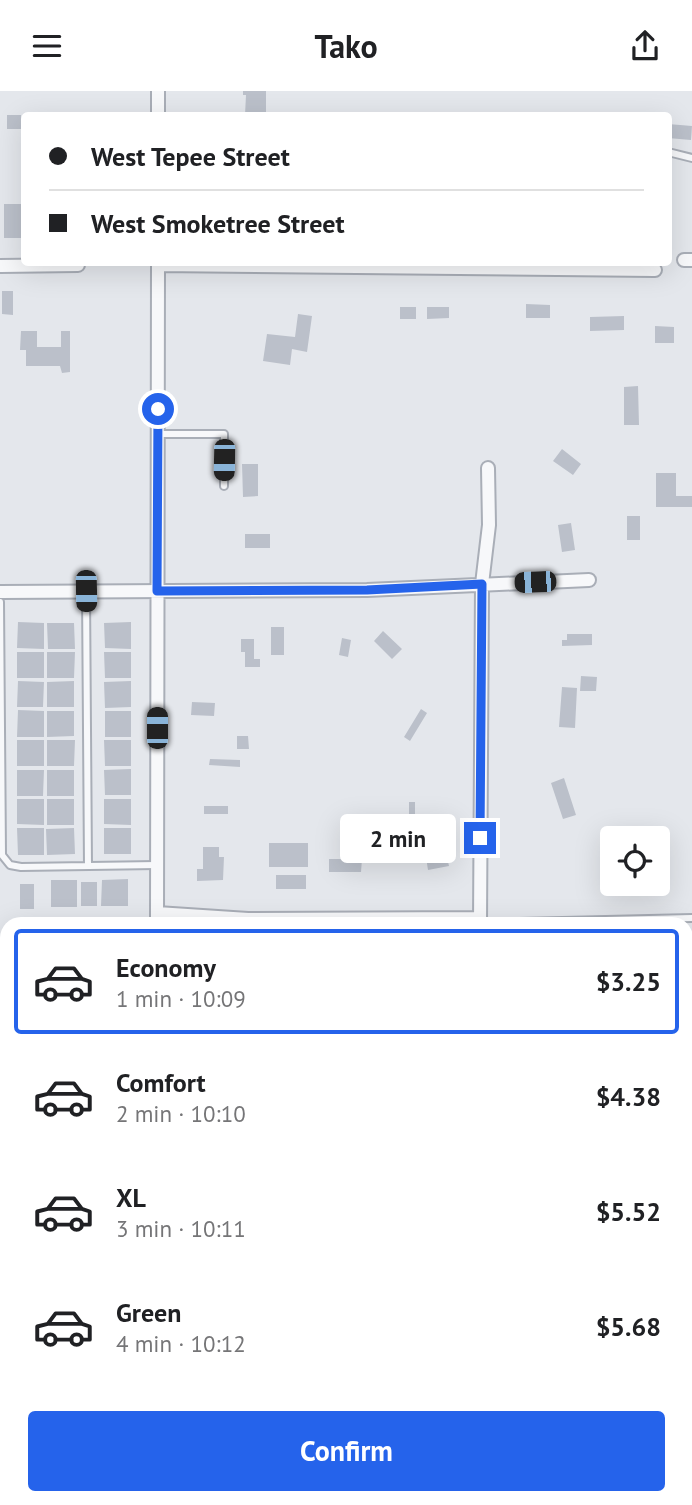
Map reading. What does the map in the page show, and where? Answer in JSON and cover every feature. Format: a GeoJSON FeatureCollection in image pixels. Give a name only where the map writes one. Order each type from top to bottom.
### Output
{"type":"FeatureCollection","features":[{"type":"Feature","properties":{"kind":"street"},"geometry":{"type":"LineString","coordinates":[[158,91],[158,112]]}},
{"type":"Feature","properties":{"kind":"street"},"geometry":{"type":"LineString","coordinates":[[0,266],[21,266]]}},
{"type":"Feature","properties":{"kind":"street"},"geometry":{"type":"LineString","coordinates":[[157,917],[158,266]]}},
{"type":"Feature","properties":{"kind":"street"},"geometry":{"type":"LineString","coordinates":[[324,266],[655,270]]}},
{"type":"Feature","properties":{"kind":"street"},"geometry":{"type":"LineString","coordinates":[[480,917],[482,584],[489,525],[488,468]]}},
{"type":"Feature","properties":{"kind":"street"},"geometry":{"type":"LineString","coordinates":[[0,592],[367,590],[589,580]]}},
{"type":"Feature","properties":{"kind":"lane"},"geometry":{"type":"LineString","coordinates":[[672,153],[692,158]]}},
{"type":"Feature","properties":{"kind":"lane"},"geometry":{"type":"LineString","coordinates":[[158,434],[224,434],[223,486]]}},
{"type":"Feature","properties":{"kind":"lane"},"geometry":{"type":"LineString","coordinates":[[86,591],[88,866]]}},
{"type":"Feature","properties":{"kind":"lane"},"geometry":{"type":"LineString","coordinates":[[0,602],[2,855],[10,865],[21,867],[157,865]]}},
{"type":"Feature","properties":{"kind":"building"},"geometry":{"type":"Polygon","coordinates":[[[243,91],[266,91],[266,112],[245,112],[246,95],[243,95],[243,91]]]}},
{"type":"Feature","properties":{"kind":"building"},"geometry":{"type":"Polygon","coordinates":[[[7,115],[21,115],[21,129],[7,129],[7,115]]]}},
{"type":"Feature","properties":{"kind":"building"},"geometry":{"type":"Polygon","coordinates":[[[672,124],[692,126],[691,140],[672,138],[672,124]]]}},
{"type":"Feature","properties":{"kind":"building"},"geometry":{"type":"Polygon","coordinates":[[[4,204],[21,204],[21,238],[4,238],[4,204]]]}},
{"type":"Feature","properties":{"kind":"building"},"geometry":{"type":"Polygon","coordinates":[[[2,291],[13,291],[13,315],[2,314],[2,291]]]}},
{"type":"Feature","properties":{"kind":"building"},"geometry":{"type":"Polygon","coordinates":[[[526,304],[550,305],[550,318],[526,318],[526,304]]]}},
{"type":"Feature","properties":{"kind":"building"},"geometry":{"type":"Polygon","coordinates":[[[400,307],[416,307],[416,319],[400,319],[400,307]]]}},
{"type":"Feature","properties":{"kind":"building"},"geometry":{"type":"Polygon","coordinates":[[[427,307],[449,307],[449,318],[427,319],[427,307]]]}},
{"type":"Feature","properties":{"kind":"building"},"geometry":{"type":"Polygon","coordinates":[[[298,314],[312,316],[307,352],[292,349],[290,365],[263,361],[267,334],[295,337],[298,314]]]}},
{"type":"Feature","properties":{"kind":"building"},"geometry":{"type":"Polygon","coordinates":[[[624,316],[624,330],[590,331],[590,317],[624,316]]]}},
{"type":"Feature","properties":{"kind":"building"},"geometry":{"type":"Polygon","coordinates":[[[655,326],[674,327],[674,343],[655,343],[655,326]]]}},
{"type":"Feature","properties":{"kind":"building"},"geometry":{"type":"Polygon","coordinates":[[[21,331],[37,331],[37,347],[61,347],[61,331],[70,331],[70,372],[62,373],[60,366],[26,366],[26,350],[20,350],[21,331]]]}},
{"type":"Feature","properties":{"kind":"building"},"geometry":{"type":"Polygon","coordinates":[[[638,386],[639,425],[624,425],[624,387],[638,386]]]}},
{"type":"Feature","properties":{"kind":"building"},"geometry":{"type":"Polygon","coordinates":[[[562,449],[581,464],[573,475],[553,461],[562,449]]]}},
{"type":"Feature","properties":{"kind":"building"},"geometry":{"type":"Polygon","coordinates":[[[242,464],[258,464],[258,496],[243,497],[242,464]]]}},
{"type":"Feature","properties":{"kind":"building"},"geometry":{"type":"Polygon","coordinates":[[[656,473],[676,473],[676,496],[692,496],[692,507],[656,507],[656,473]]]}},
{"type":"Feature","properties":{"kind":"building"},"geometry":{"type":"Polygon","coordinates":[[[627,516],[640,516],[640,540],[627,540],[627,516]]]}},
{"type":"Feature","properties":{"kind":"building"},"geometry":{"type":"Polygon","coordinates":[[[571,523],[575,550],[562,552],[558,525],[571,523]]]}},
{"type":"Feature","properties":{"kind":"building"},"geometry":{"type":"Polygon","coordinates":[[[245,534],[270,534],[270,548],[245,548],[245,534]]]}},
{"type":"Feature","properties":{"kind":"building"},"geometry":{"type":"Polygon","coordinates":[[[18,622],[44,623],[44,649],[17,648],[18,622]]]}},
{"type":"Feature","properties":{"kind":"building"},"geometry":{"type":"Polygon","coordinates":[[[131,622],[131,649],[105,648],[104,623],[131,622]]]}},
{"type":"Feature","properties":{"kind":"building"},"geometry":{"type":"Polygon","coordinates":[[[47,623],[74,623],[75,649],[48,649],[47,623]]]}},
{"type":"Feature","properties":{"kind":"building"},"geometry":{"type":"Polygon","coordinates":[[[271,627],[284,627],[284,655],[271,655],[271,627]]]}},
{"type":"Feature","properties":{"kind":"building"},"geometry":{"type":"Polygon","coordinates":[[[383,631],[402,649],[392,659],[374,641],[383,631]]]}},
{"type":"Feature","properties":{"kind":"building"},"geometry":{"type":"Polygon","coordinates":[[[567,634],[592,634],[592,645],[562,646],[562,640],[567,640],[567,634]]]}},
{"type":"Feature","properties":{"kind":"building"},"geometry":{"type":"Polygon","coordinates":[[[342,638],[351,640],[348,657],[339,655],[342,638]]]}},
{"type":"Feature","properties":{"kind":"building"},"geometry":{"type":"Polygon","coordinates":[[[241,639],[254,639],[254,659],[260,659],[260,667],[245,667],[245,652],[241,652],[241,639]]]}},
{"type":"Feature","properties":{"kind":"building"},"geometry":{"type":"Polygon","coordinates":[[[17,652],[44,652],[44,678],[17,678],[17,652]]]}},
{"type":"Feature","properties":{"kind":"building"},"geometry":{"type":"Polygon","coordinates":[[[47,652],[75,652],[74,678],[47,678],[47,652]]]}},
{"type":"Feature","properties":{"kind":"building"},"geometry":{"type":"Polygon","coordinates":[[[104,652],[131,652],[131,678],[105,678],[104,652]]]}},
{"type":"Feature","properties":{"kind":"building"},"geometry":{"type":"Polygon","coordinates":[[[581,676],[597,677],[596,691],[580,691],[581,676]]]}},
{"type":"Feature","properties":{"kind":"building"},"geometry":{"type":"Polygon","coordinates":[[[18,681],[44,682],[43,707],[17,707],[18,681]]]}},
{"type":"Feature","properties":{"kind":"building"},"geometry":{"type":"Polygon","coordinates":[[[74,681],[74,707],[47,707],[47,682],[74,681]]]}},
{"type":"Feature","properties":{"kind":"building"},"geometry":{"type":"Polygon","coordinates":[[[131,681],[131,707],[105,708],[104,682],[131,681]]]}},
{"type":"Feature","properties":{"kind":"building"},"geometry":{"type":"Polygon","coordinates":[[[562,687],[577,688],[575,728],[559,727],[562,687]]]}},
{"type":"Feature","properties":{"kind":"building"},"geometry":{"type":"Polygon","coordinates":[[[192,702],[215,703],[214,716],[191,715],[192,702]]]}},
{"type":"Feature","properties":{"kind":"building"},"geometry":{"type":"Polygon","coordinates":[[[421,709],[427,713],[410,741],[404,737],[421,709]]]}},
{"type":"Feature","properties":{"kind":"building"},"geometry":{"type":"Polygon","coordinates":[[[18,710],[44,711],[44,737],[17,737],[18,710]]]}},
{"type":"Feature","properties":{"kind":"building"},"geometry":{"type":"Polygon","coordinates":[[[47,711],[74,711],[74,736],[47,737],[47,711]]]}},
{"type":"Feature","properties":{"kind":"building"},"geometry":{"type":"Polygon","coordinates":[[[105,711],[131,711],[131,737],[105,737],[105,711]]]}},
{"type":"Feature","properties":{"kind":"building"},"geometry":{"type":"Polygon","coordinates":[[[237,736],[248,736],[249,749],[237,749],[237,736]]]}},
{"type":"Feature","properties":{"kind":"building"},"geometry":{"type":"Polygon","coordinates":[[[17,740],[44,740],[44,766],[17,766],[17,740]]]}},
{"type":"Feature","properties":{"kind":"building"},"geometry":{"type":"Polygon","coordinates":[[[47,740],[75,740],[74,766],[47,766],[47,740]]]}},
{"type":"Feature","properties":{"kind":"building"},"geometry":{"type":"Polygon","coordinates":[[[104,740],[131,740],[131,766],[105,766],[104,740]]]}},
{"type":"Feature","properties":{"kind":"building"},"geometry":{"type":"Polygon","coordinates":[[[210,759],[240,760],[240,767],[209,765],[210,759]]]}},
{"type":"Feature","properties":{"kind":"building"},"geometry":{"type":"Polygon","coordinates":[[[131,769],[131,795],[105,795],[104,770],[131,769]]]}},
{"type":"Feature","properties":{"kind":"building"},"geometry":{"type":"Polygon","coordinates":[[[17,770],[44,770],[43,796],[17,796],[17,770]]]}},
{"type":"Feature","properties":{"kind":"building"},"geometry":{"type":"Polygon","coordinates":[[[47,770],[74,770],[74,796],[47,796],[47,770]]]}},
{"type":"Feature","properties":{"kind":"building"},"geometry":{"type":"Polygon","coordinates":[[[564,778],[576,815],[563,819],[551,783],[564,778]]]}},
{"type":"Feature","properties":{"kind":"building"},"geometry":{"type":"Polygon","coordinates":[[[17,799],[44,799],[44,825],[17,824],[17,799]]]}},
{"type":"Feature","properties":{"kind":"building"},"geometry":{"type":"Polygon","coordinates":[[[47,799],[74,799],[74,825],[47,825],[47,799]]]}},
{"type":"Feature","properties":{"kind":"building"},"geometry":{"type":"Polygon","coordinates":[[[104,799],[131,799],[131,825],[104,824],[104,799]]]}},
{"type":"Feature","properties":{"kind":"building"},"geometry":{"type":"Polygon","coordinates":[[[409,802],[415,802],[415,837],[409,837],[409,802]]]}},
{"type":"Feature","properties":{"kind":"building"},"geometry":{"type":"Polygon","coordinates":[[[204,806],[228,806],[228,814],[204,814],[204,806]]]}},
{"type":"Feature","properties":{"kind":"building"},"geometry":{"type":"Polygon","coordinates":[[[17,828],[44,828],[44,855],[18,855],[17,828]]]}},
{"type":"Feature","properties":{"kind":"building"},"geometry":{"type":"Polygon","coordinates":[[[74,828],[75,854],[47,855],[46,829],[74,828]]]}},
{"type":"Feature","properties":{"kind":"building"},"geometry":{"type":"Polygon","coordinates":[[[104,828],[131,828],[131,854],[104,854],[104,828]]]}},
{"type":"Feature","properties":{"kind":"building"},"geometry":{"type":"Polygon","coordinates":[[[269,843],[308,843],[308,867],[269,867],[269,843]]]}},
{"type":"Feature","properties":{"kind":"building"},"geometry":{"type":"Polygon","coordinates":[[[203,847],[219,847],[219,857],[224,857],[223,880],[197,881],[197,869],[203,869],[203,847]]]}},
{"type":"Feature","properties":{"kind":"building"},"geometry":{"type":"Polygon","coordinates":[[[446,853],[449,866],[428,870],[426,857],[446,853]]]}},
{"type":"Feature","properties":{"kind":"building"},"geometry":{"type":"Polygon","coordinates":[[[329,859],[362,859],[361,872],[329,872],[329,859]]]}},
{"type":"Feature","properties":{"kind":"building"},"geometry":{"type":"Polygon","coordinates":[[[276,875],[306,875],[306,889],[276,889],[276,875]]]}},
{"type":"Feature","properties":{"kind":"building"},"geometry":{"type":"Polygon","coordinates":[[[128,879],[128,906],[101,906],[102,880],[128,879]]]}},
{"type":"Feature","properties":{"kind":"building"},"geometry":{"type":"Polygon","coordinates":[[[51,880],[77,880],[77,907],[51,907],[51,880]]]}},
{"type":"Feature","properties":{"kind":"building"},"geometry":{"type":"Polygon","coordinates":[[[81,882],[97,882],[97,906],[81,906],[81,882]]]}},
{"type":"Feature","properties":{"kind":"building"},"geometry":{"type":"Polygon","coordinates":[[[20,884],[34,884],[34,909],[20,909],[20,884]]]}},
{"type":"Feature","properties":{"kind":"route"},"geometry":{"type":"LineString","coordinates":[[158,409],[157,591],[367,590],[482,584],[480,838]]}}]}
